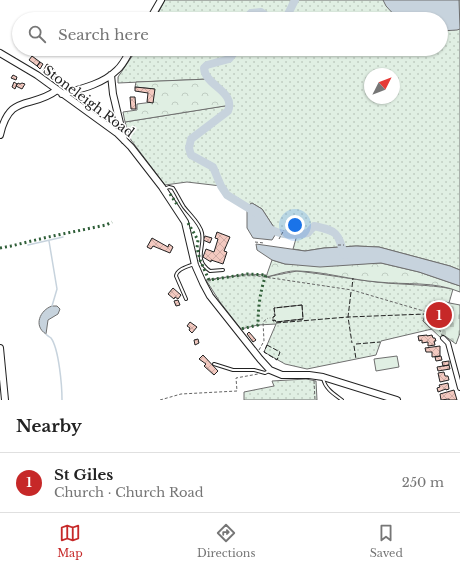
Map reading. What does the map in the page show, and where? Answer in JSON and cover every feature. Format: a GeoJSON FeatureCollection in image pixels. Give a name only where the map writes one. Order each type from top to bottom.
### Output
{"type":"FeatureCollection","features":[{"type":"Feature","properties":{"kind":"street"},"geometry":{"type":"LineString","coordinates":[[154,12],[161,0]]}},
{"type":"Feature","properties":{"kind":"street","name":"Stoneleigh Road"},"geometry":{"type":"LineString","coordinates":[[0,53],[60,92],[124,140],[164,190],[185,222],[195,264],[210,296],[270,370]]}},
{"type":"Feature","properties":{"kind":"street"},"geometry":{"type":"LineString","coordinates":[[0,135],[3,124],[10,111],[22,104],[50,95],[91,86],[111,75],[118,69],[126,56]]}},
{"type":"Feature","properties":{"kind":"street"},"geometry":{"type":"LineString","coordinates":[[111,75],[124,140]]}},
{"type":"Feature","properties":{"kind":"street"},"geometry":{"type":"LineString","coordinates":[[443,338],[448,343],[460,388]]}},
{"type":"Feature","properties":{"kind":"street"},"geometry":{"type":"LineString","coordinates":[[0,348],[5,400]]}},
{"type":"Feature","properties":{"kind":"street"},"geometry":{"type":"LineString","coordinates":[[270,370],[282,375],[314,375],[323,377],[397,400]]}},
{"type":"Feature","properties":{"kind":"lane"},"geometry":{"type":"LineString","coordinates":[[164,190],[169,187],[173,188],[201,229],[202,239],[200,251],[204,266],[210,271],[224,270]]}},
{"type":"Feature","properties":{"kind":"lane"},"geometry":{"type":"LineString","coordinates":[[186,299],[176,273],[179,270],[195,264]]}},
{"type":"Feature","properties":{"kind":"lane"},"geometry":{"type":"LineString","coordinates":[[214,364],[233,370],[254,370],[266,373],[270,370]]}},
{"type":"Feature","properties":{"kind":"lane"},"geometry":{"type":"LineString","coordinates":[[323,377],[324,383],[328,389],[342,400]]}},
{"type":"Feature","properties":{"kind":"path"},"geometry":{"type":"LineString","coordinates":[[279,239],[284,230]]}},
{"type":"Feature","properties":{"kind":"path"},"geometry":{"type":"LineString","coordinates":[[255,242],[264,243]]}},
{"type":"Feature","properties":{"kind":"path"},"geometry":{"type":"LineString","coordinates":[[338,246],[344,245]]}},
{"type":"Feature","properties":{"kind":"path"},"geometry":{"type":"LineString","coordinates":[[207,280],[208,282],[215,279],[258,276],[352,290],[427,312],[435,320],[443,338]]}},
{"type":"Feature","properties":{"kind":"path"},"geometry":{"type":"LineString","coordinates":[[257,355],[264,341],[264,322],[268,318]]}},
{"type":"Feature","properties":{"kind":"path"},"geometry":{"type":"LineString","coordinates":[[160,400],[182,394],[237,391],[236,378],[257,375],[262,372]]}},
{"type":"Feature","properties":{"kind":"path"},"geometry":{"type":"LineString","coordinates":[[314,375],[315,400]]}},
{"type":"Feature","properties":{"kind":"green space"},"geometry":{"type":"Polygon","coordinates":[[[165,0],[460,0],[460,270],[379,247],[356,246],[305,251],[293,249],[297,235],[280,234],[277,232],[262,209],[252,203],[247,206],[227,195],[221,186],[187,182],[165,185],[131,140],[125,122],[230,105],[229,98],[208,79],[118,83],[118,77],[132,56],[448,56],[448,12],[159,12],[165,0]]]}},
{"type":"Feature","properties":{"kind":"green space"},"geometry":{"type":"Polygon","coordinates":[[[209,79],[229,98],[231,105],[125,122],[123,112],[137,110],[137,104],[153,102],[154,89],[135,87],[136,82],[209,79]]]}},
{"type":"Feature","properties":{"kind":"green space"},"geometry":{"type":"Polygon","coordinates":[[[272,260],[285,264],[381,263],[419,272],[460,286],[460,292],[440,286],[368,281],[309,272],[291,271],[266,277],[272,260]]]}},
{"type":"Feature","properties":{"kind":"green space"},"geometry":{"type":"Polygon","coordinates":[[[297,271],[376,282],[434,286],[453,289],[449,303],[439,301],[428,308],[423,321],[432,329],[381,341],[376,355],[307,369],[285,364],[264,352],[276,324],[258,325],[241,329],[220,302],[206,280],[247,274],[266,275],[266,277],[297,271]]]}},
{"type":"Feature","properties":{"kind":"green space"},"geometry":{"type":"Polygon","coordinates":[[[434,301],[460,305],[460,333],[456,344],[445,336],[442,339],[423,321],[428,308],[434,301]]]}},
{"type":"Feature","properties":{"kind":"green space"},"geometry":{"type":"Polygon","coordinates":[[[302,305],[303,319],[273,321],[273,317],[275,316],[274,308],[302,305]]]}},
{"type":"Feature","properties":{"kind":"green space"},"geometry":{"type":"Polygon","coordinates":[[[397,356],[399,367],[376,371],[374,359],[397,356]]]}},
{"type":"Feature","properties":{"kind":"green space"},"geometry":{"type":"Polygon","coordinates":[[[306,379],[316,381],[317,400],[244,400],[244,392],[274,386],[272,381],[306,379]]]}},
{"type":"Feature","properties":{"kind":"shaded area"},"geometry":{"type":"Polygon","coordinates":[[[383,0],[459,0],[460,29],[448,31],[448,12],[392,12],[383,0]]]}},
{"type":"Feature","properties":{"kind":"shaded area"},"geometry":{"type":"Polygon","coordinates":[[[252,203],[262,209],[277,232],[272,240],[253,238],[247,228],[247,206],[252,203]]]}},
{"type":"Feature","properties":{"kind":"shaded area"},"geometry":{"type":"Polygon","coordinates":[[[256,244],[305,251],[356,246],[379,247],[460,270],[460,286],[419,272],[381,263],[320,267],[285,264],[272,260],[257,250],[256,244]]]}},
{"type":"Feature","properties":{"kind":"shaded area"},"geometry":{"type":"Polygon","coordinates":[[[52,306],[57,306],[60,309],[58,314],[48,320],[46,334],[40,327],[40,318],[44,311],[52,306]]]}},
{"type":"Feature","properties":{"kind":"building"},"geometry":{"type":"Polygon","coordinates":[[[32,56],[40,62],[37,66],[29,60],[32,56]]]}},
{"type":"Feature","properties":{"kind":"building"},"geometry":{"type":"Polygon","coordinates":[[[40,62],[43,64],[40,69],[37,66],[40,62]]]}},
{"type":"Feature","properties":{"kind":"building"},"geometry":{"type":"Polygon","coordinates":[[[47,64],[52,67],[47,74],[43,71],[47,64]]]}},
{"type":"Feature","properties":{"kind":"building"},"geometry":{"type":"Polygon","coordinates":[[[52,67],[56,74],[53,78],[47,74],[52,67]]]}},
{"type":"Feature","properties":{"kind":"building"},"geometry":{"type":"Polygon","coordinates":[[[13,75],[17,77],[16,80],[11,78],[13,75]]]}},
{"type":"Feature","properties":{"kind":"building"},"geometry":{"type":"Polygon","coordinates":[[[14,82],[17,84],[15,89],[12,87],[14,82]]]}},
{"type":"Feature","properties":{"kind":"building"},"geometry":{"type":"Polygon","coordinates":[[[18,83],[25,84],[22,89],[16,86],[18,83]]]}},
{"type":"Feature","properties":{"kind":"building"},"geometry":{"type":"Polygon","coordinates":[[[135,87],[155,89],[153,103],[147,102],[148,93],[135,91],[135,87]]]}},
{"type":"Feature","properties":{"kind":"building"},"geometry":{"type":"Polygon","coordinates":[[[130,97],[135,97],[136,109],[131,109],[130,97]]]}},
{"type":"Feature","properties":{"kind":"building"},"geometry":{"type":"Polygon","coordinates":[[[217,232],[230,237],[224,251],[227,252],[223,264],[211,260],[211,262],[203,257],[206,249],[214,252],[218,239],[215,238],[217,232]]]}},
{"type":"Feature","properties":{"kind":"building"},"geometry":{"type":"Polygon","coordinates":[[[205,236],[212,238],[210,243],[203,240],[205,236]]]}},
{"type":"Feature","properties":{"kind":"building"},"geometry":{"type":"Polygon","coordinates":[[[152,238],[168,247],[169,244],[173,247],[170,253],[153,246],[151,249],[147,247],[152,238]]]}},
{"type":"Feature","properties":{"kind":"building"},"geometry":{"type":"Polygon","coordinates":[[[173,288],[181,295],[178,299],[175,297],[174,299],[168,294],[173,288]]]}},
{"type":"Feature","properties":{"kind":"building"},"geometry":{"type":"Polygon","coordinates":[[[178,300],[180,305],[176,306],[174,301],[178,300]]]}},
{"type":"Feature","properties":{"kind":"building"},"geometry":{"type":"Polygon","coordinates":[[[435,306],[438,308],[437,310],[450,319],[447,324],[437,318],[436,319],[436,317],[431,313],[435,306]]]}},
{"type":"Feature","properties":{"kind":"building"},"geometry":{"type":"Polygon","coordinates":[[[190,322],[197,327],[192,333],[189,330],[190,328],[187,326],[190,322]]]}},
{"type":"Feature","properties":{"kind":"building"},"geometry":{"type":"Polygon","coordinates":[[[249,332],[256,340],[253,342],[247,334],[249,332]]]}},
{"type":"Feature","properties":{"kind":"building"},"geometry":{"type":"Polygon","coordinates":[[[432,335],[433,338],[435,338],[435,345],[428,346],[428,342],[422,343],[422,340],[419,341],[418,336],[432,335]]]}},
{"type":"Feature","properties":{"kind":"building"},"geometry":{"type":"Polygon","coordinates":[[[198,339],[199,343],[195,345],[194,340],[198,339]]]}},
{"type":"Feature","properties":{"kind":"building"},"geometry":{"type":"Polygon","coordinates":[[[440,346],[440,356],[432,357],[432,352],[426,352],[425,348],[440,346]]]}},
{"type":"Feature","properties":{"kind":"building"},"geometry":{"type":"Polygon","coordinates":[[[203,355],[218,371],[214,375],[204,366],[206,364],[199,359],[203,355]]]}},
{"type":"Feature","properties":{"kind":"building"},"geometry":{"type":"Polygon","coordinates":[[[441,356],[442,360],[436,361],[435,357],[441,356]]]}},
{"type":"Feature","properties":{"kind":"building"},"geometry":{"type":"Polygon","coordinates":[[[449,361],[449,365],[443,366],[442,362],[449,361]]]}},
{"type":"Feature","properties":{"kind":"building"},"geometry":{"type":"Polygon","coordinates":[[[449,365],[450,369],[438,371],[437,367],[449,365]]]}},
{"type":"Feature","properties":{"kind":"building"},"geometry":{"type":"Polygon","coordinates":[[[444,372],[445,376],[448,376],[449,380],[440,382],[438,373],[444,372]]]}},
{"type":"Feature","properties":{"kind":"building"},"geometry":{"type":"Polygon","coordinates":[[[448,383],[449,389],[438,392],[437,388],[440,387],[439,385],[448,383]]]}},
{"type":"Feature","properties":{"kind":"building"},"geometry":{"type":"Polygon","coordinates":[[[454,390],[457,400],[441,400],[440,394],[454,390]]]}},
{"type":"Feature","properties":{"kind":"waterway"},"geometry":{"type":"LineString","coordinates":[[289,12],[295,0]]}},
{"type":"Feature","properties":{"kind":"waterway"},"geometry":{"type":"LineString","coordinates":[[231,56],[229,59],[207,65],[204,68],[209,80],[228,98],[228,111],[191,139],[189,148],[191,155],[213,167],[221,186],[227,195],[255,212]]}},
{"type":"Feature","properties":{"kind":"waterway"},"geometry":{"type":"LineString","coordinates":[[268,228],[278,233],[292,235],[308,233],[314,226],[328,229],[338,237],[344,255],[347,255]]}},
{"type":"Feature","properties":{"kind":"waterway"},"geometry":{"type":"LineString","coordinates":[[28,245],[63,237]]}},
{"type":"Feature","properties":{"kind":"waterway"},"geometry":{"type":"LineString","coordinates":[[49,241],[57,289],[52,306]]}},
{"type":"Feature","properties":{"kind":"waterway"},"geometry":{"type":"LineString","coordinates":[[46,334],[51,338],[56,350],[61,377],[62,400]]}},
{"type":"Feature","properties":{"kind":"hedge"},"geometry":{"type":"LineString","coordinates":[[170,194],[178,206]]}},
{"type":"Feature","properties":{"kind":"hedge"},"geometry":{"type":"LineString","coordinates":[[0,248],[106,225],[112,222]]}},
{"type":"Feature","properties":{"kind":"hedge"},"geometry":{"type":"LineString","coordinates":[[188,223],[198,240],[197,248],[200,260],[209,280],[247,274],[266,275],[262,287],[258,313],[258,325],[241,329]]}},
{"type":"Feature","properties":{"kind":"fence"},"geometry":{"type":"LineString","coordinates":[[352,287],[353,278]]}},
{"type":"Feature","properties":{"kind":"fence"},"geometry":{"type":"LineString","coordinates":[[351,292],[348,317],[352,343]]}},
{"type":"Feature","properties":{"kind":"fence"},"geometry":{"type":"LineString","coordinates":[[302,305],[303,319],[273,321],[273,317],[275,316],[274,308],[302,305]]}},
{"type":"Feature","properties":{"kind":"fence"},"geometry":{"type":"LineString","coordinates":[[276,323],[348,317],[426,314]]}},
{"type":"Feature","properties":{"kind":"fence"},"geometry":{"type":"LineString","coordinates":[[356,344],[380,342]]}},
{"type":"Feature","properties":{"kind":"fence"},"geometry":{"type":"LineString","coordinates":[[267,345],[280,352],[277,360],[264,352],[267,345]]}},
{"type":"Feature","properties":{"kind":"fence"},"geometry":{"type":"LineString","coordinates":[[354,346],[356,359]]}},
{"type":"Feature","properties":{"kind":"place","name":"St Giles"},"geometry":{"type":"Point","coordinates":[439,315]}}]}
